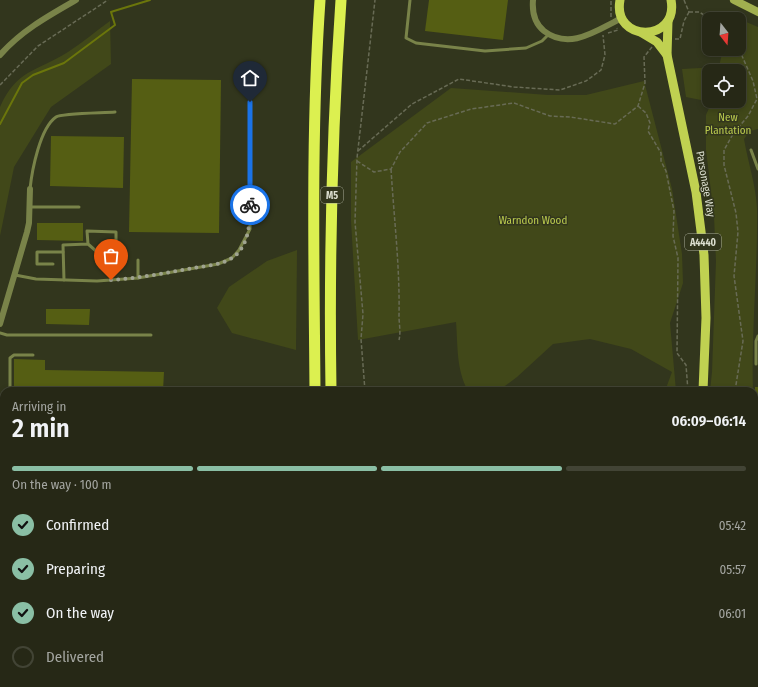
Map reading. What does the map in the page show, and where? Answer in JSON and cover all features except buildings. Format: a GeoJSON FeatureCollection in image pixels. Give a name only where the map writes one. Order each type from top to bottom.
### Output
{"type":"FeatureCollection","features":[{"type":"Feature","properties":{"kind":"highway","name":"M5"},"geometry":{"type":"LineString","coordinates":[[315,387],[313,151],[314,75],[320,0]]}},
{"type":"Feature","properties":{"kind":"highway","name":"M5"},"geometry":{"type":"LineString","coordinates":[[331,387],[335,79],[341,0]]}},
{"type":"Feature","properties":{"kind":"main road"},"geometry":{"type":"LineString","coordinates":[[618,20],[620,0]]}},
{"type":"Feature","properties":{"kind":"main road","name":"Parsonage Way"},"geometry":{"type":"LineString","coordinates":[[671,4],[668,21],[667,55],[696,192],[704,255],[706,318],[703,387]]}},
{"type":"Feature","properties":{"kind":"main road","name":"Parsonage Way"},"geometry":{"type":"LineString","coordinates":[[618,20],[633,30],[642,33],[657,42],[667,55]]}},
{"type":"Feature","properties":{"kind":"main road"},"geometry":{"type":"LineString","coordinates":[[642,33],[656,31],[668,21]]}},
{"type":"Feature","properties":{"kind":"street"},"geometry":{"type":"LineString","coordinates":[[0,56],[14,39],[76,0]]}},
{"type":"Feature","properties":{"kind":"street"},"geometry":{"type":"LineString","coordinates":[[533,0],[532,9],[536,22],[549,34],[560,40],[571,40],[586,35],[618,20]]}},
{"type":"Feature","properties":{"kind":"street"},"geometry":{"type":"LineString","coordinates":[[671,4],[677,0]]}},
{"type":"Feature","properties":{"kind":"street"},"geometry":{"type":"LineString","coordinates":[[734,0],[758,12]]}},
{"type":"Feature","properties":{"kind":"street"},"geometry":{"type":"LineString","coordinates":[[0,324],[28,227],[30,189]]}},
{"type":"Feature","properties":{"kind":"lane"},"geometry":{"type":"LineString","coordinates":[[410,0],[406,38],[416,43],[485,50],[526,48],[542,41],[549,34]]}},
{"type":"Feature","properties":{"kind":"lane"},"geometry":{"type":"LineString","coordinates":[[15,275],[36,279],[97,281],[138,278],[218,264],[232,258],[239,250],[250,229],[250,102]]}},
{"type":"Feature","properties":{"kind":"lane"},"geometry":{"type":"LineString","coordinates":[[30,189],[34,159],[50,123],[57,116],[115,112]]}},
{"type":"Feature","properties":{"kind":"lane"},"geometry":{"type":"LineString","coordinates":[[751,150],[758,169]]}},
{"type":"Feature","properties":{"kind":"lane"},"geometry":{"type":"LineString","coordinates":[[30,207],[78,207]]}},
{"type":"Feature","properties":{"kind":"lane"},"geometry":{"type":"LineString","coordinates":[[64,280],[62,245],[88,244],[104,258],[116,259],[116,232],[88,231],[88,244]]}},
{"type":"Feature","properties":{"kind":"lane"},"geometry":{"type":"LineString","coordinates":[[53,264],[37,264],[37,252],[63,252]]}},
{"type":"Feature","properties":{"kind":"lane"},"geometry":{"type":"LineString","coordinates":[[138,260],[138,278]]}},
{"type":"Feature","properties":{"kind":"lane"},"geometry":{"type":"LineString","coordinates":[[0,333],[7,335],[151,335]]}},
{"type":"Feature","properties":{"kind":"lane"},"geometry":{"type":"LineString","coordinates":[[756,364],[756,341],[758,336]]}},
{"type":"Feature","properties":{"kind":"lane"},"geometry":{"type":"LineString","coordinates":[[10,387],[10,358],[14,355],[33,355]]}},
{"type":"Feature","properties":{"kind":"path"},"geometry":{"type":"LineString","coordinates":[[0,85],[38,46],[108,0]]}},
{"type":"Feature","properties":{"kind":"path"},"geometry":{"type":"LineString","coordinates":[[365,387],[361,339],[363,314],[355,222],[357,160],[376,0]]}},
{"type":"Feature","properties":{"kind":"path"},"geometry":{"type":"LineString","coordinates":[[358,151],[412,104],[459,79],[514,88],[560,90],[586,82],[601,70],[605,55],[603,34],[618,30],[618,20],[610,15],[612,0]]}},
{"type":"Feature","properties":{"kind":"path"},"geometry":{"type":"LineString","coordinates":[[684,0],[690,12]]}},
{"type":"Feature","properties":{"kind":"path"},"geometry":{"type":"LineString","coordinates":[[690,12],[699,12],[702,14]]}},
{"type":"Feature","properties":{"kind":"path"},"geometry":{"type":"LineString","coordinates":[[674,39],[680,39],[684,21],[690,12]]}},
{"type":"Feature","properties":{"kind":"path"},"geometry":{"type":"LineString","coordinates":[[399,340],[400,293],[394,227],[392,169],[400,152],[427,123],[471,109],[514,103],[550,116],[570,117],[615,124],[638,106],[645,83],[644,57],[651,49]]}},
{"type":"Feature","properties":{"kind":"path"},"geometry":{"type":"LineString","coordinates":[[736,387],[743,341],[734,276],[738,226],[724,165],[724,150],[733,134],[748,116],[758,99],[753,81],[742,56]]}},
{"type":"Feature","properties":{"kind":"path"},"geometry":{"type":"LineString","coordinates":[[638,106],[646,113],[650,123],[648,131],[661,153],[661,161],[666,171],[674,212],[673,236],[678,258],[677,353],[686,365],[688,387]]}},
{"type":"Feature","properties":{"kind":"path"},"geometry":{"type":"LineString","coordinates":[[357,160],[374,172],[392,169]]}},
{"type":"Feature","properties":{"kind":"green space"},"geometry":{"type":"Polygon","coordinates":[[[110,21],[111,64],[51,107],[14,167],[0,236],[0,107],[6,95],[13,85],[28,73],[57,59],[110,21]]]}},
{"type":"Feature","properties":{"kind":"green space","name":"New Plantation"},"geometry":{"type":"Polygon","coordinates":[[[746,22],[758,27],[758,129],[750,131],[744,139],[754,183],[757,208],[753,387],[710,387],[716,261],[714,216],[706,150],[706,115],[709,108],[746,108],[746,64],[720,64],[721,56],[746,56],[746,22]]]}},
{"type":"Feature","properties":{"kind":"green space","name":"New Plantation"},"geometry":{"type":"Polygon","coordinates":[[[702,68],[702,100],[686,97],[682,69],[702,68]]]}},
{"type":"Feature","properties":{"kind":"green space","name":"Warndon Wood"},"geometry":{"type":"Polygon","coordinates":[[[644,81],[672,189],[682,254],[683,283],[670,323],[676,387],[666,387],[672,372],[631,349],[590,339],[553,344],[517,377],[503,387],[466,387],[459,366],[456,322],[358,340],[351,221],[351,162],[451,88],[548,95],[586,95],[644,81]]]}},
{"type":"Feature","properties":{"kind":"green space"},"geometry":{"type":"Polygon","coordinates":[[[297,250],[296,350],[232,333],[217,308],[229,287],[267,261],[297,250]]]}},
{"type":"Feature","properties":{"kind":"waterway"},"geometry":{"type":"LineString","coordinates":[[0,124],[22,83],[33,75],[64,63],[115,25],[111,12],[150,0]]}},
{"type":"Feature","properties":{"kind":"way so far"},"geometry":{"type":"LineString","coordinates":[[111,280],[152,276],[218,264],[232,258],[246,239],[250,229],[250,205]]}},
{"type":"Feature","properties":{"kind":"route"},"geometry":{"type":"LineString","coordinates":[[250,102],[250,205]]}}]}
